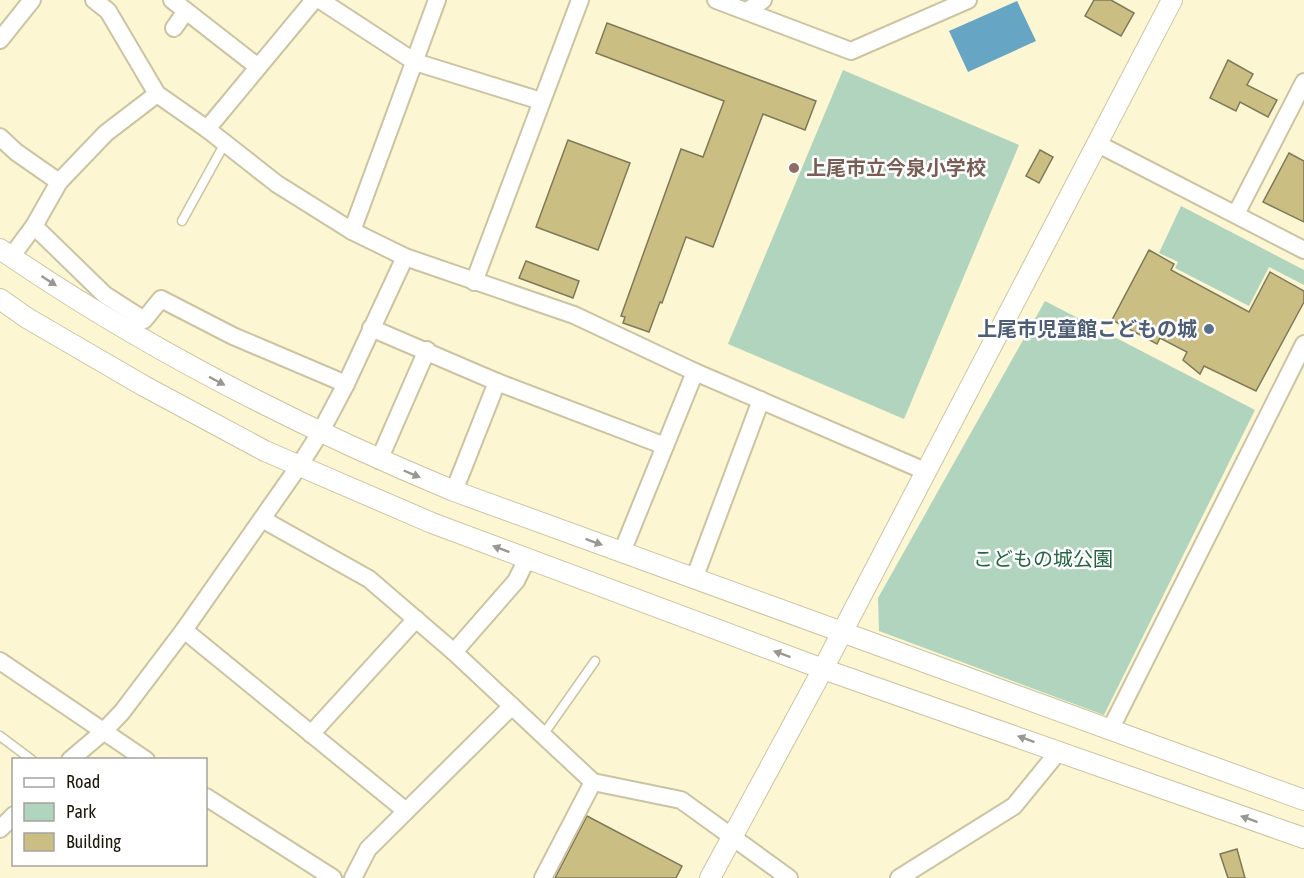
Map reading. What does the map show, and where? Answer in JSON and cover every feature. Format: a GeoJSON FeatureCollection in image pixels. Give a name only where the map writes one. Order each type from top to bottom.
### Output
{"type":"FeatureCollection","features":[{"type":"Feature","properties":{"kind":"street"},"geometry":{"type":"LineString","coordinates":[[94,0],[108,11],[157,94],[207,129],[277,184],[352,231],[405,257],[574,315],[695,372],[926,471]]}},
{"type":"Feature","properties":{"kind":"street"},"geometry":{"type":"LineString","coordinates":[[172,0],[258,67]]}},
{"type":"Feature","properties":{"kind":"street"},"geometry":{"type":"LineString","coordinates":[[207,129],[314,0]]}},
{"type":"Feature","properties":{"kind":"street"},"geometry":{"type":"LineString","coordinates":[[320,0],[416,62],[541,101]]}},
{"type":"Feature","properties":{"kind":"street"},"geometry":{"type":"LineString","coordinates":[[352,231],[437,0]]}},
{"type":"Feature","properties":{"kind":"street"},"geometry":{"type":"LineString","coordinates":[[474,282],[580,0]]}},
{"type":"Feature","properties":{"kind":"street"},"geometry":{"type":"LineString","coordinates":[[716,0],[851,51],[968,0]]}},
{"type":"Feature","properties":{"kind":"street"},"geometry":{"type":"LineString","coordinates":[[747,11],[763,0]]}},
{"type":"Feature","properties":{"kind":"street"},"geometry":{"type":"LineString","coordinates":[[710,878],[823,669],[1172,0]]}},
{"type":"Feature","properties":{"kind":"street"},"geometry":{"type":"LineString","coordinates":[[0,40],[31,1]]}},
{"type":"Feature","properties":{"kind":"street"},"geometry":{"type":"LineString","coordinates":[[174,28],[186,11]]}},
{"type":"Feature","properties":{"kind":"street"},"geometry":{"type":"LineString","coordinates":[[1236,214],[1304,82]]}},
{"type":"Feature","properties":{"kind":"street"},"geometry":{"type":"LineString","coordinates":[[157,94],[106,133],[59,182],[34,226],[5,253],[92,309],[178,360],[320,433],[379,460],[454,491],[1304,800]]}},
{"type":"Feature","properties":{"kind":"street"},"geometry":{"type":"LineString","coordinates":[[0,137],[16,152],[59,182]]}},
{"type":"Feature","properties":{"kind":"street"},"geometry":{"type":"LineString","coordinates":[[1098,144],[1304,250]]}},
{"type":"Feature","properties":{"kind":"street"},"geometry":{"type":"LineString","coordinates":[[34,226],[105,295],[144,320],[161,299],[233,336],[346,384]]}},
{"type":"Feature","properties":{"kind":"street"},"geometry":{"type":"LineString","coordinates":[[71,758],[103,732],[122,712],[184,630],[299,466],[320,433],[346,384],[405,257]]}},
{"type":"Feature","properties":{"kind":"street"},"geometry":{"type":"LineString","coordinates":[[0,298],[27,318],[144,386],[265,451],[432,523],[823,669],[1304,838]]}},
{"type":"Feature","properties":{"kind":"street"},"geometry":{"type":"LineString","coordinates":[[371,328],[427,350],[497,382],[665,446]]}},
{"type":"Feature","properties":{"kind":"street"},"geometry":{"type":"LineString","coordinates":[[1110,730],[1304,344]]}},
{"type":"Feature","properties":{"kind":"street"},"geometry":{"type":"LineString","coordinates":[[379,460],[427,350]]}},
{"type":"Feature","properties":{"kind":"street"},"geometry":{"type":"LineString","coordinates":[[622,552],[695,372]]}},
{"type":"Feature","properties":{"kind":"street"},"geometry":{"type":"LineString","coordinates":[[454,491],[497,382]]}},
{"type":"Feature","properties":{"kind":"street"},"geometry":{"type":"LineString","coordinates":[[694,579],[761,400]]}},
{"type":"Feature","properties":{"kind":"street"},"geometry":{"type":"LineString","coordinates":[[262,519],[369,579],[454,652],[593,782],[681,800],[789,878]]}},
{"type":"Feature","properties":{"kind":"street"},"geometry":{"type":"LineString","coordinates":[[454,652],[516,581],[527,559]]}},
{"type":"Feature","properties":{"kind":"street"},"geometry":{"type":"LineString","coordinates":[[311,734],[416,619]]}},
{"type":"Feature","properties":{"kind":"street"},"geometry":{"type":"LineString","coordinates":[[184,630],[406,811]]}},
{"type":"Feature","properties":{"kind":"street"},"geometry":{"type":"LineString","coordinates":[[0,661],[144,758]]}},
{"type":"Feature","properties":{"kind":"street"},"geometry":{"type":"LineString","coordinates":[[353,878],[369,849],[512,706]]}},
{"type":"Feature","properties":{"kind":"street"},"geometry":{"type":"LineString","coordinates":[[899,878],[1014,806],[1059,751]]}},
{"type":"Feature","properties":{"kind":"street"},"geometry":{"type":"LineString","coordinates":[[543,878],[593,782]]}},
{"type":"Feature","properties":{"kind":"street"},"geometry":{"type":"LineString","coordinates":[[207,798],[333,878]]}},
{"type":"Feature","properties":{"kind":"lane"},"geometry":{"type":"LineString","coordinates":[[182,221],[225,143]]}},
{"type":"Feature","properties":{"kind":"lane"},"geometry":{"type":"LineString","coordinates":[[543,735],[595,661]]}},
{"type":"Feature","properties":{"kind":"lane"},"geometry":{"type":"LineString","coordinates":[[0,736],[31,758]]}},
{"type":"Feature","properties":{"kind":"green space"},"geometry":{"type":"Polygon","coordinates":[[[843,70],[1019,145],[904,419],[728,344],[843,70]]]}},
{"type":"Feature","properties":{"kind":"green space"},"geometry":{"type":"Polygon","coordinates":[[[1181,206],[1304,270],[1304,285],[1269,267],[1249,306],[1175,268],[1178,262],[1159,253],[1181,206]]]}},
{"type":"Feature","properties":{"kind":"green space","name":"こどもの城公園"},"geometry":{"type":"Polygon","coordinates":[[[1045,301],[1255,410],[1104,715],[879,631],[878,598],[1045,301]]]}},
{"type":"Feature","properties":{"kind":"water"},"geometry":{"type":"Polygon","coordinates":[[[1017,1],[1036,41],[968,72],[949,31],[1017,1]]]}},
{"type":"Feature","properties":{"kind":"building"},"geometry":{"type":"Polygon","coordinates":[[[1094,0],[1111,0],[1134,13],[1121,36],[1085,16],[1094,0]]]}},
{"type":"Feature","properties":{"kind":"building"},"geometry":{"type":"Polygon","coordinates":[[[607,23],[816,101],[805,130],[763,114],[713,247],[686,237],[649,332],[623,323],[625,317],[621,316],[681,149],[703,157],[724,101],[596,53],[607,23]]]}},
{"type":"Feature","properties":{"kind":"building"},"geometry":{"type":"Polygon","coordinates":[[[1228,60],[1253,74],[1247,85],[1277,100],[1268,117],[1240,102],[1236,111],[1210,98],[1228,60]]]}},
{"type":"Feature","properties":{"kind":"building"},"geometry":{"type":"Polygon","coordinates":[[[568,140],[630,163],[598,250],[536,227],[568,140]]]}},
{"type":"Feature","properties":{"kind":"building"},"geometry":{"type":"Polygon","coordinates":[[[1040,150],[1053,157],[1039,183],[1026,176],[1040,150]]]}},
{"type":"Feature","properties":{"kind":"building"},"geometry":{"type":"Polygon","coordinates":[[[1289,153],[1304,161],[1304,222],[1263,202],[1289,153]]]}},
{"type":"Feature","properties":{"kind":"building","name":"上尾市児童館こどもの城"},"geometry":{"type":"Polygon","coordinates":[[[1149,250],[1174,264],[1171,270],[1249,312],[1270,272],[1304,291],[1304,302],[1256,391],[1204,366],[1200,374],[1183,360],[1187,352],[1160,338],[1157,344],[1112,320],[1149,250]]]}},
{"type":"Feature","properties":{"kind":"building"},"geometry":{"type":"Polygon","coordinates":[[[526,261],[579,281],[573,298],[519,278],[526,261]]]}},
{"type":"Feature","properties":{"kind":"building"},"geometry":{"type":"Polygon","coordinates":[[[587,816],[682,866],[676,878],[555,878],[587,816]]]}},
{"type":"Feature","properties":{"kind":"building"},"geometry":{"type":"Polygon","coordinates":[[[1237,849],[1245,878],[1228,878],[1220,854],[1237,849]]]}},
{"type":"Feature","properties":{"kind":"place","name":"上尾市立今泉小学校"},"geometry":{"type":"Point","coordinates":[794,168]}},
{"type":"Feature","properties":{"kind":"place","name":"上尾市児童館こどもの城"},"geometry":{"type":"Point","coordinates":[1209,329]}}]}
